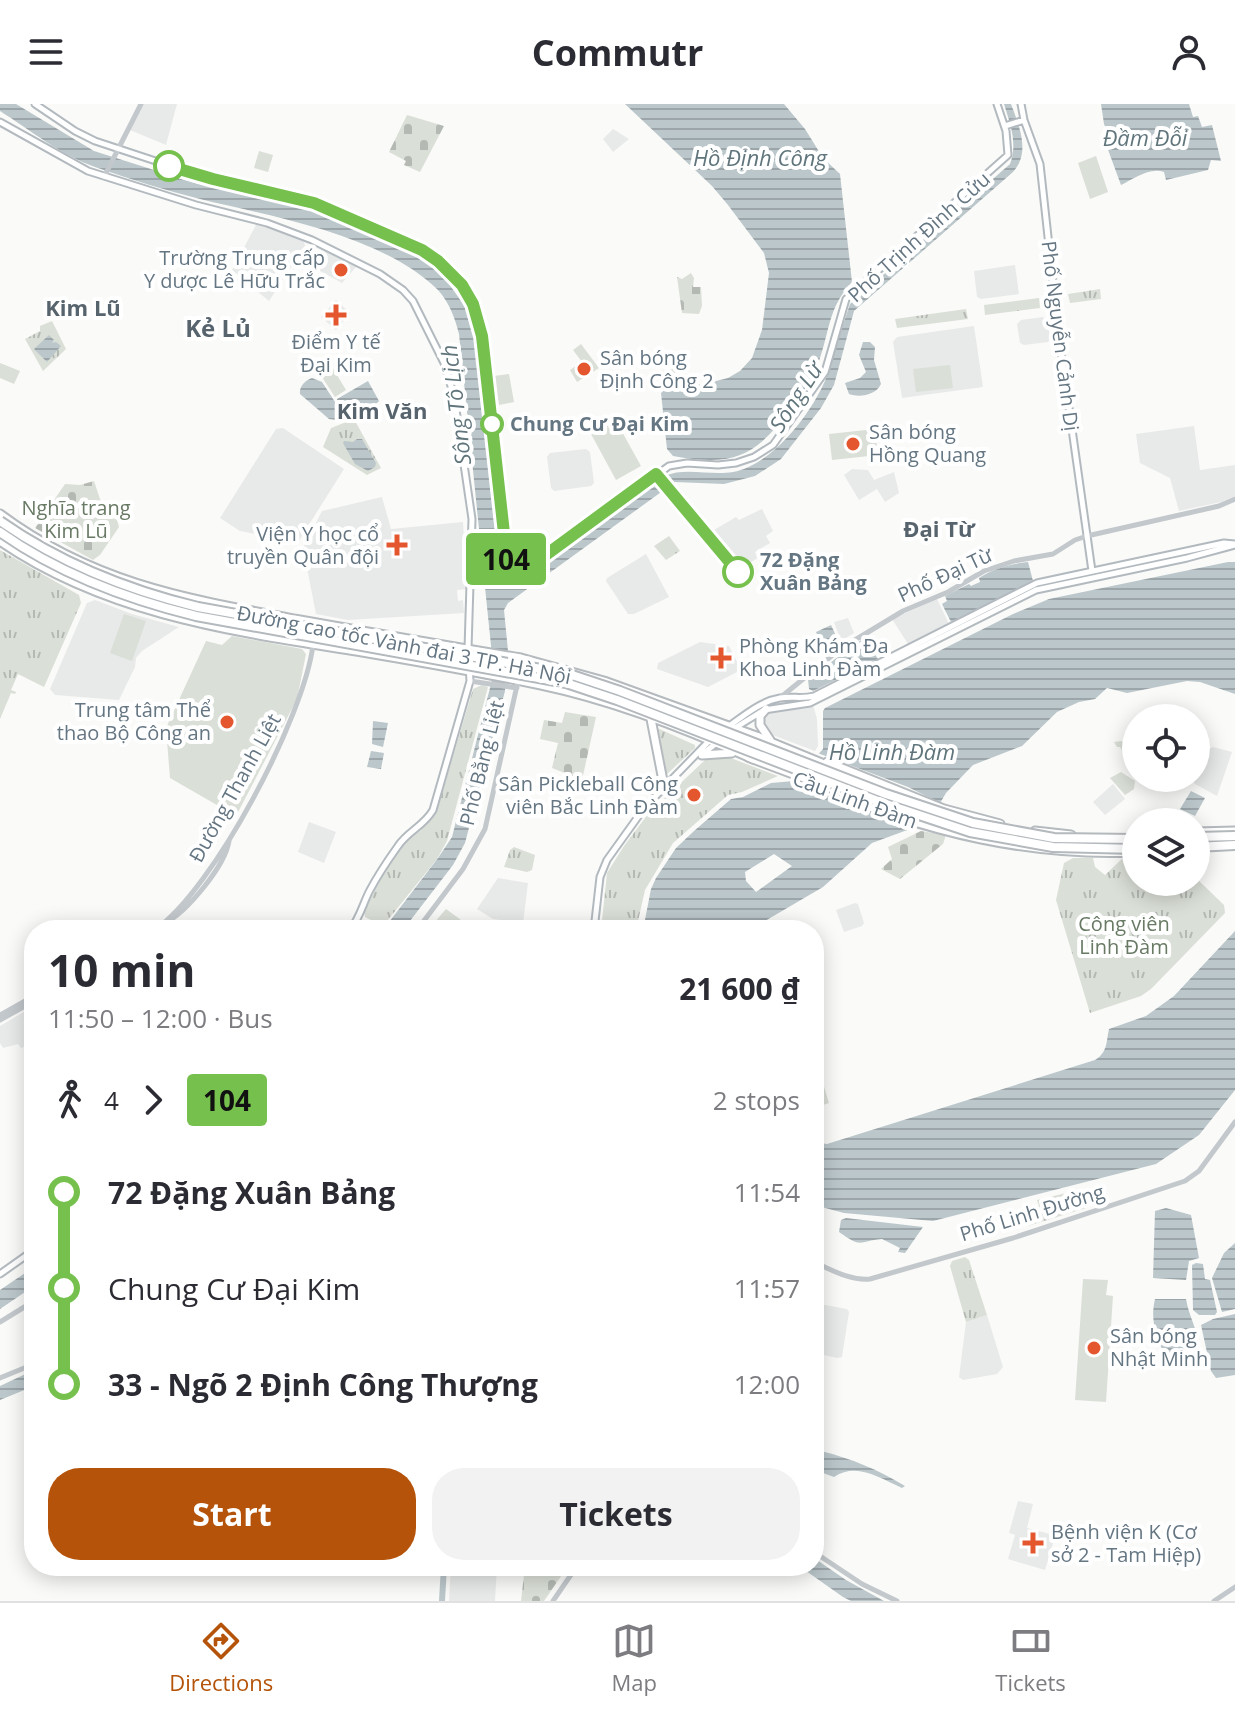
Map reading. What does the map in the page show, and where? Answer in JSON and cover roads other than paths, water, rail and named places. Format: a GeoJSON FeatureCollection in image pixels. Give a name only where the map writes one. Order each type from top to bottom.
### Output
{"type":"FeatureCollection","features":[{"type":"Feature","properties":{"kind":"highway","name":"Đường cao tốc Vành đai 3 TP. Hà Nội"},"geometry":{"type":"LineString","coordinates":[[1,519],[65,560],[140,592],[198,607],[569,674],[632,695],[970,832],[1053,847],[1122,849]]}},
{"type":"Feature","properties":{"kind":"highway","name":"Đường cao tốc Vành đai 3 TP. Hà Nội"},"geometry":{"type":"LineString","coordinates":[[0,532],[61,569],[137,601],[196,616],[566,683],[936,817],[1042,836],[1122,837]]}},
{"type":"Feature","properties":{"kind":"highway"},"geometry":{"type":"LineString","coordinates":[[757,737],[887,789],[936,817]]}},
{"type":"Feature","properties":{"kind":"highway"},"geometry":{"type":"LineString","coordinates":[[749,757],[876,804],[936,817]]}},
{"type":"Feature","properties":{"kind":"highway"},"geometry":{"type":"LineString","coordinates":[[1210,834],[1235,834]]}},
{"type":"Feature","properties":{"kind":"highway"},"geometry":{"type":"LineString","coordinates":[[1210,848],[1235,847]]}},
{"type":"Feature","properties":{"kind":"main road"},"geometry":{"type":"LineString","coordinates":[[35,104],[83,137],[116,152]]}},
{"type":"Feature","properties":{"kind":"main road","name":"Phố Trịnh Đình Cửu"},"geometry":{"type":"LineString","coordinates":[[116,152],[324,206],[422,250],[456,277],[473,304],[482,336],[508,570],[510,574],[517,575],[669,466],[736,463],[754,457],[773,445],[825,372],[846,299],[1008,155],[1007,125],[997,104]]}},
{"type":"Feature","properties":{"kind":"main road","name":"Phố Nguyễn Cảnh Dị"},"geometry":{"type":"LineString","coordinates":[[1021,104],[1022,121],[1040,164],[1059,337],[1092,574]]}},
{"type":"Feature","properties":{"kind":"main road"},"geometry":{"type":"LineString","coordinates":[[1007,125],[1022,121]]}},
{"type":"Feature","properties":{"kind":"main road"},"geometry":{"type":"LineString","coordinates":[[0,122],[75,166],[202,207],[267,223],[312,240],[390,280],[413,301],[444,363],[457,413],[471,509],[470,681],[433,810],[424,823],[409,831],[397,846],[373,885],[357,920]]}},
{"type":"Feature","properties":{"kind":"main road"},"geometry":{"type":"LineString","coordinates":[[1,519],[82,563],[150,589],[195,601],[515,657],[579,673],[800,753]]}},
{"type":"Feature","properties":{"kind":"main road","name":"Cầu Linh Đàm"},"geometry":{"type":"LineString","coordinates":[[0,541],[55,573],[125,604],[225,629],[574,693],[651,719],[891,815],[936,817]]}},
{"type":"Feature","properties":{"kind":"main road"},"geometry":{"type":"LineString","coordinates":[[732,727],[766,709],[810,703],[1037,583],[1092,574],[1224,543],[1235,545]]}},
{"type":"Feature","properties":{"kind":"main road"},"geometry":{"type":"LineString","coordinates":[[367,653],[372,645],[370,633]]}},
{"type":"Feature","properties":{"kind":"main road"},"geometry":{"type":"LineString","coordinates":[[420,641],[415,650],[421,663]]}},
{"type":"Feature","properties":{"kind":"main road"},"geometry":{"type":"LineString","coordinates":[[595,920],[602,868],[645,807],[692,758],[761,705],[780,698],[814,696],[894,659]]}},
{"type":"Feature","properties":{"kind":"main road"},"geometry":{"type":"LineString","coordinates":[[574,693],[579,673]]}},
{"type":"Feature","properties":{"kind":"main road"},"geometry":{"type":"LineString","coordinates":[[622,708],[629,690]]}},
{"type":"Feature","properties":{"kind":"main road"},"geometry":{"type":"LineString","coordinates":[[766,709],[760,716],[760,724],[770,740]]}},
{"type":"Feature","properties":{"kind":"main road"},"geometry":{"type":"LineString","coordinates":[[651,719],[664,786]]}},
{"type":"Feature","properties":{"kind":"main road"},"geometry":{"type":"LineString","coordinates":[[702,755],[711,743]]}},
{"type":"Feature","properties":{"kind":"main road"},"geometry":{"type":"LineString","coordinates":[[692,758],[737,753]]}},
{"type":"Feature","properties":{"kind":"main road"},"geometry":{"type":"LineString","coordinates":[[936,817],[1016,828],[1122,837]]}},
{"type":"Feature","properties":{"kind":"main road"},"geometry":{"type":"LineString","coordinates":[[936,817],[1020,846],[1099,853],[1122,851]]}},
{"type":"Feature","properties":{"kind":"main road"},"geometry":{"type":"LineString","coordinates":[[1098,836],[1105,845],[1099,853]]}},
{"type":"Feature","properties":{"kind":"main road"},"geometry":{"type":"LineString","coordinates":[[0,1274],[24,1257]]}},
{"type":"Feature","properties":{"kind":"street"},"geometry":{"type":"LineString","coordinates":[[105,175],[141,104]]}},
{"type":"Feature","properties":{"kind":"street","name":"Phố Đại Từ"},"geometry":{"type":"LineString","coordinates":[[780,698],[840,649],[903,611],[948,592],[984,571],[1014,561],[1053,554],[1087,536],[1219,506],[1235,499]]}},
{"type":"Feature","properties":{"kind":"street","name":"Đường Thanh Liệt"},"geometry":{"type":"LineString","coordinates":[[167,920],[194,895],[221,861],[228,841],[299,704],[313,645]]}},
{"type":"Feature","properties":{"kind":"street"},"geometry":{"type":"LineString","coordinates":[[470,681],[485,679]]}},
{"type":"Feature","properties":{"kind":"street","name":"Phố Bằng Liệt"},"geometry":{"type":"LineString","coordinates":[[425,920],[463,869],[485,829],[516,684]]}},
{"type":"Feature","properties":{"kind":"street"},"geometry":{"type":"LineString","coordinates":[[793,699],[791,695],[796,685]]}},
{"type":"Feature","properties":{"kind":"street"},"geometry":{"type":"LineString","coordinates":[[0,1018],[24,1005]]}},
{"type":"Feature","properties":{"kind":"street","name":"Phố Linh Đường"},"geometry":{"type":"LineString","coordinates":[[824,1266],[859,1280],[870,1279],[1013,1238],[1162,1190],[1185,1181],[1199,1171],[1235,1122]]}},
{"type":"Feature","properties":{"kind":"street"},"geometry":{"type":"LineString","coordinates":[[0,1322],[24,1307]]}},
{"type":"Feature","properties":{"kind":"street"},"geometry":{"type":"LineString","coordinates":[[0,1378],[24,1368]]}},
{"type":"Feature","properties":{"kind":"street"},"geometry":{"type":"LineString","coordinates":[[824,1559],[862,1584],[897,1601]]}},
{"type":"Feature","properties":{"kind":"street"},"geometry":{"type":"LineString","coordinates":[[553,1601],[570,1576]]}},
{"type":"Feature","properties":{"kind":"street"},"geometry":{"type":"LineString","coordinates":[[1214,1601],[1235,1587]]}},
{"type":"Feature","properties":{"kind":"water"},"geometry":{"type":"Polygon","coordinates":[[[0,104],[16,104],[94,151],[195,183],[302,207],[380,238],[424,261],[444,277],[464,305],[473,328],[501,585],[507,589],[665,476],[681,472],[733,472],[767,456],[798,426],[821,389],[850,304],[1010,164],[1013,141],[1004,104],[1011,104],[1022,147],[1013,172],[854,311],[834,385],[821,408],[781,459],[755,476],[724,484],[675,482],[508,603],[504,610],[508,651],[505,691],[465,843],[453,865],[411,920],[391,920],[452,837],[492,680],[493,665],[459,334],[451,310],[438,290],[388,255],[293,221],[174,192],[95,167],[70,156],[0,111],[0,104]]]}},
{"type":"Feature","properties":{"kind":"water","name":"Hồ Định Công"},"geometry":{"type":"Polygon","coordinates":[[[625,104],[784,104],[823,158],[840,174],[852,282],[834,310],[819,361],[806,386],[766,438],[741,455],[711,460],[673,456],[667,449],[661,393],[667,388],[728,378],[752,358],[762,330],[769,273],[764,253],[712,186],[625,104]]]}},
{"type":"Feature","properties":{"kind":"water","name":"Đầm Đỗi"},"geometry":{"type":"Polygon","coordinates":[[[1101,104],[1189,104],[1193,117],[1198,116],[1202,127],[1212,125],[1221,161],[1211,160],[1208,170],[1166,180],[1164,172],[1147,172],[1121,185],[1107,147],[1111,141],[1101,104]]]}},
{"type":"Feature","properties":{"kind":"water"},"geometry":{"type":"Polygon","coordinates":[[[49,335],[54,340],[52,343],[61,346],[47,362],[34,349],[49,335]]]}},
{"type":"Feature","properties":{"kind":"water"},"geometry":{"type":"Polygon","coordinates":[[[863,342],[870,342],[875,347],[874,360],[881,384],[872,393],[853,395],[849,394],[845,383],[860,378],[866,372],[859,355],[863,342]]]}},
{"type":"Feature","properties":{"kind":"water"},"geometry":{"type":"Polygon","coordinates":[[[312,378],[322,382],[337,405],[337,399],[368,381],[379,401],[373,407],[352,414],[343,410],[337,420],[329,419],[300,394],[303,384],[312,378]]]}},
{"type":"Feature","properties":{"kind":"water"},"geometry":{"type":"Polygon","coordinates":[[[362,439],[376,463],[368,471],[355,464],[343,443],[362,439]]]}},
{"type":"Feature","properties":{"kind":"water"},"geometry":{"type":"Polygon","coordinates":[[[1028,562],[1033,581],[951,622],[942,604],[947,601],[945,596],[980,582],[979,578],[996,569],[1028,562]]]}},
{"type":"Feature","properties":{"kind":"water","name":"Hồ Linh Đàm"},"geometry":{"type":"Polygon","coordinates":[[[1235,562],[1235,694],[1200,682],[1187,681],[1127,693],[1107,688],[1095,699],[1057,712],[1022,746],[973,765],[946,793],[929,822],[872,843],[823,887],[767,920],[645,920],[651,889],[676,848],[731,799],[743,797],[771,783],[794,781],[823,749],[825,708],[1049,599],[1235,562]],[[774,854],[745,872],[746,881],[756,892],[792,866],[774,854]]]}},
{"type":"Feature","properties":{"kind":"water"},"geometry":{"type":"Polygon","coordinates":[[[831,625],[838,640],[822,647],[816,632],[831,625]]]}},
{"type":"Feature","properties":{"kind":"water"},"geometry":{"type":"Polygon","coordinates":[[[864,638],[878,659],[813,691],[809,689],[808,679],[864,638]]]}},
{"type":"Feature","properties":{"kind":"water"},"geometry":{"type":"Polygon","coordinates":[[[373,721],[388,723],[383,747],[372,744],[373,721]]]}},
{"type":"Feature","properties":{"kind":"water"},"geometry":{"type":"Polygon","coordinates":[[[371,751],[384,753],[381,769],[367,767],[371,751]]]}},
{"type":"Feature","properties":{"kind":"water"},"geometry":{"type":"Polygon","coordinates":[[[1190,792],[1205,798],[1199,808],[1181,808],[1190,792]]]}},
{"type":"Feature","properties":{"kind":"water"},"geometry":{"type":"Polygon","coordinates":[[[1235,931],[1235,1090],[1199,1135],[1156,1164],[933,1221],[844,1213],[824,1208],[824,1144],[1095,1060],[1104,1050],[1109,1029],[1146,1016],[1174,996],[1235,931]]]}},
{"type":"Feature","properties":{"kind":"water"},"geometry":{"type":"Polygon","coordinates":[[[1166,1208],[1191,1215],[1199,1258],[1189,1261],[1186,1280],[1153,1278],[1155,1211],[1166,1208]]]}},
{"type":"Feature","properties":{"kind":"water"},"geometry":{"type":"Polygon","coordinates":[[[846,1218],[923,1227],[905,1253],[898,1252],[900,1248],[882,1239],[860,1243],[852,1241],[839,1232],[841,1220],[846,1218]]]}},
{"type":"Feature","properties":{"kind":"water"},"geometry":{"type":"Polygon","coordinates":[[[1235,1243],[1235,1309],[1222,1312],[1212,1278],[1224,1253],[1235,1243]]]}},
{"type":"Feature","properties":{"kind":"water"},"geometry":{"type":"Polygon","coordinates":[[[1203,1264],[1205,1279],[1210,1280],[1217,1312],[1215,1315],[1199,1315],[1193,1310],[1192,1265],[1203,1264]]]}},
{"type":"Feature","properties":{"kind":"water"},"geometry":{"type":"Polygon","coordinates":[[[24,1274],[24,1293],[0,1309],[0,1290],[24,1274]]]}},
{"type":"Feature","properties":{"kind":"water"},"geometry":{"type":"Polygon","coordinates":[[[1155,1299],[1186,1299],[1199,1348],[1188,1353],[1164,1354],[1155,1327],[1155,1299]]]}},
{"type":"Feature","properties":{"kind":"water"},"geometry":{"type":"Polygon","coordinates":[[[1235,1314],[1235,1375],[1216,1378],[1211,1371],[1201,1325],[1235,1314]]]}},
{"type":"Feature","properties":{"kind":"water"},"geometry":{"type":"Polygon","coordinates":[[[24,1375],[24,1390],[0,1400],[0,1386],[24,1375]]]}},
{"type":"Feature","properties":{"kind":"water"},"geometry":{"type":"Polygon","coordinates":[[[824,1452],[864,1465],[905,1486],[902,1488],[860,1471],[834,1477],[824,1473],[824,1452]]]}},
{"type":"Feature","properties":{"kind":"water"},"geometry":{"type":"Polygon","coordinates":[[[824,1565],[884,1601],[851,1601],[813,1576],[824,1576],[824,1565]]]}},
{"type":"Feature","properties":{"kind":"waterway"},"geometry":{"type":"LineString","coordinates":[[442,1601],[443,1576]]}},
{"type":"Feature","properties":{"kind":"place","name":"Trường Trung cấp Y dược Lê Hữu Trắc"},"geometry":{"type":"Point","coordinates":[341,270]}},
{"type":"Feature","properties":{"kind":"place","name":"Điểm Y tế Đại Kim"},"geometry":{"type":"Point","coordinates":[336,315]}},
{"type":"Feature","properties":{"kind":"place","name":"Sân bóng Định Công 2"},"geometry":{"type":"Point","coordinates":[584,369]}},
{"type":"Feature","properties":{"kind":"place","name":"Chung Cư Đại Kim"},"geometry":{"type":"Point","coordinates":[492,424]}},
{"type":"Feature","properties":{"kind":"place","name":"Sân bóng Hồng Quang"},"geometry":{"type":"Point","coordinates":[853,444]}},
{"type":"Feature","properties":{"kind":"place","name":"Viện Y học cổ truyền Quân đội"},"geometry":{"type":"Point","coordinates":[397,545]}},
{"type":"Feature","properties":{"kind":"place","name":"72 Đặng Xuân Bảng"},"geometry":{"type":"Point","coordinates":[738,572]}},
{"type":"Feature","properties":{"kind":"place","name":"Phòng Khám Đa Khoa Linh Đàm"},"geometry":{"type":"Point","coordinates":[721,658]}},
{"type":"Feature","properties":{"kind":"place","name":"Trung tâm Thể thao Bộ Công an"},"geometry":{"type":"Point","coordinates":[227,722]}},
{"type":"Feature","properties":{"kind":"place","name":"Sân Pickleball Công viên Bắc Linh Đàm"},"geometry":{"type":"Point","coordinates":[694,795]}},
{"type":"Feature","properties":{"kind":"place","name":"Sân bóng Nhật Minh"},"geometry":{"type":"Point","coordinates":[1094,1348]}},
{"type":"Feature","properties":{"kind":"place","name":"Bệnh viện K (Cơ sở 2 - Tam Hiệp)"},"geometry":{"type":"Point","coordinates":[1033,1543]}},
{"type":"Feature","properties":{"kind":"district","name":"Kim Lũ"},"geometry":{"type":"Point","coordinates":[83,308]}},
{"type":"Feature","properties":{"kind":"district","name":"Kẻ Lủ"},"geometry":{"type":"Point","coordinates":[218,329]}},
{"type":"Feature","properties":{"kind":"district","name":"Kim Văn"},"geometry":{"type":"Point","coordinates":[382,411]}},
{"type":"Feature","properties":{"kind":"district","name":"Đại Từ"},"geometry":{"type":"Point","coordinates":[939,529]}},
{"type":"Feature","properties":{"kind":"water label","name":"Sông Lừ"},"geometry":{"type":"Point","coordinates":[796,397]}},
{"type":"Feature","properties":{"kind":"water label","name":"Sông Tô Lịch"},"geometry":{"type":"Point","coordinates":[456,405]}},
{"type":"Feature","properties":{"kind":"park label","name":"Nghĩa trang Kim Lũ"},"geometry":{"type":"Point","coordinates":[76,520]}},
{"type":"Feature","properties":{"kind":"park label","name":"Công viên Linh Đàm"},"geometry":{"type":"Point","coordinates":[1124,936]}}]}
